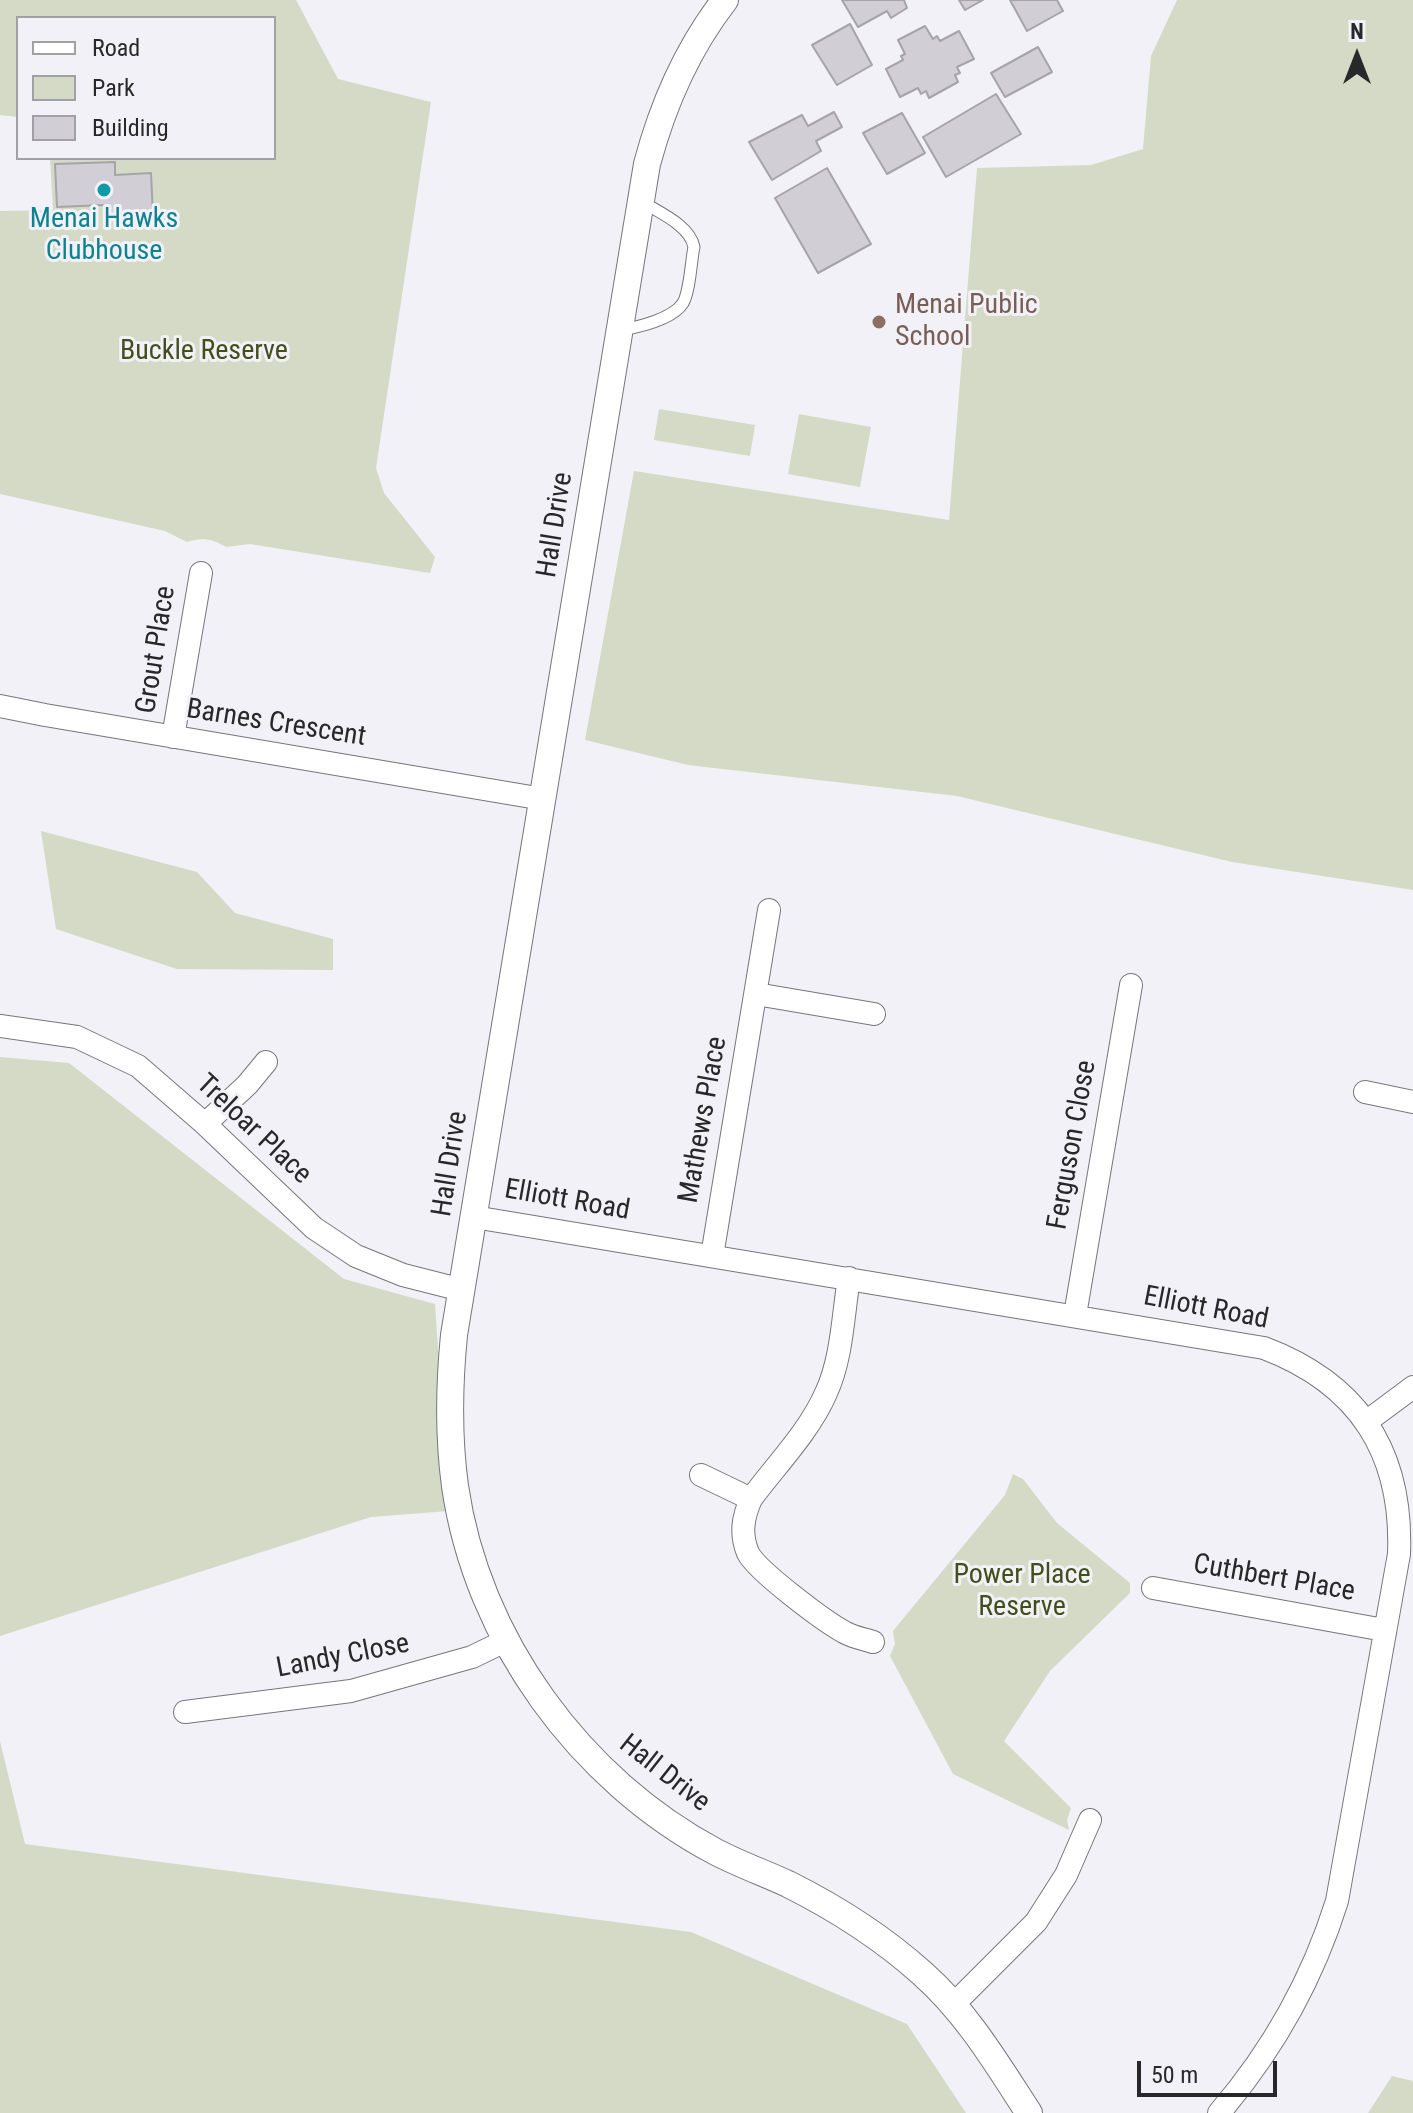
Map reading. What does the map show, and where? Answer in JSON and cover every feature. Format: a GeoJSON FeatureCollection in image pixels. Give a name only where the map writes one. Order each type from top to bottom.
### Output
{"type":"FeatureCollection","features":[{"type":"Feature","properties":{"kind":"street","name":"Hall Drive"},"geometry":{"type":"LineString","coordinates":[[725,0],[705,27],[676,79],[652,146],[641,200],[462,1290],[449,1389],[455,1488],[462,1523],[481,1583],[507,1640],[540,1697],[579,1745],[628,1793],[674,1826],[717,1852],[839,1912],[924,1974],[975,2030],[1029,2113]]}},
{"type":"Feature","properties":{"kind":"street","name":"Grout Place"},"geometry":{"type":"LineString","coordinates":[[173,737],[201,573]]}},
{"type":"Feature","properties":{"kind":"street","name":"Barnes Crescent"},"geometry":{"type":"LineString","coordinates":[[0,706],[543,799]]}},
{"type":"Feature","properties":{"kind":"street","name":"Mathews Place"},"geometry":{"type":"LineString","coordinates":[[712,1256],[769,910]]}},
{"type":"Feature","properties":{"kind":"street","name":"Ferguson Close"},"geometry":{"type":"LineString","coordinates":[[1075,1315],[1131,985]]}},
{"type":"Feature","properties":{"kind":"street"},"geometry":{"type":"LineString","coordinates":[[756,994],[874,1014]]}},
{"type":"Feature","properties":{"kind":"street","name":"Treloar Place"},"geometry":{"type":"LineString","coordinates":[[0,1026],[77,1037],[138,1066],[205,1124],[314,1228],[356,1256],[403,1275],[462,1290]]}},
{"type":"Feature","properties":{"kind":"street"},"geometry":{"type":"LineString","coordinates":[[205,1124],[247,1085],[266,1062]]}},
{"type":"Feature","properties":{"kind":"street"},"geometry":{"type":"LineString","coordinates":[[1365,1092],[1413,1102]]}},
{"type":"Feature","properties":{"kind":"street","name":"Elliott Road"},"geometry":{"type":"LineString","coordinates":[[474,1217],[1264,1348],[1316,1372],[1339,1391],[1366,1422],[1393,1478],[1400,1529],[1399,1554],[1337,1901],[1303,1992],[1219,2113]]}},
{"type":"Feature","properties":{"kind":"street"},"geometry":{"type":"LineString","coordinates":[[849,1278],[827,1392],[816,1412],[751,1499],[744,1515],[743,1532],[750,1557],[759,1568],[845,1633],[873,1642]]}},
{"type":"Feature","properties":{"kind":"street"},"geometry":{"type":"LineString","coordinates":[[1366,1422],[1413,1387]]}},
{"type":"Feature","properties":{"kind":"street"},"geometry":{"type":"LineString","coordinates":[[701,1475],[751,1499]]}},
{"type":"Feature","properties":{"kind":"street","name":"Cuthbert Place"},"geometry":{"type":"LineString","coordinates":[[1153,1588],[1384,1630]]}},
{"type":"Feature","properties":{"kind":"street","name":"Landy Close"},"geometry":{"type":"LineString","coordinates":[[185,1712],[351,1691],[472,1657],[507,1640]]}},
{"type":"Feature","properties":{"kind":"street"},"geometry":{"type":"LineString","coordinates":[[954,2004],[1036,1922],[1066,1875],[1090,1820]]}},
{"type":"Feature","properties":{"kind":"lane"},"geometry":{"type":"LineString","coordinates":[[621,330],[644,326],[679,307],[685,297],[694,247],[685,231],[641,200]]}},
{"type":"Feature","properties":{"kind":"green space","name":"Buckle Reserve"},"geometry":{"type":"Polygon","coordinates":[[[0,0],[296,0],[338,79],[431,102],[376,468],[384,493],[435,557],[430,573],[250,544],[226,547],[207,540],[187,542],[165,531],[0,494],[0,211],[53,210],[50,160],[276,160],[276,16],[16,16],[16,117],[0,115],[0,0]]]}},
{"type":"Feature","properties":{"kind":"green space"},"geometry":{"type":"Polygon","coordinates":[[[1177,0],[1413,0],[1413,890],[1232,862],[957,796],[688,765],[585,740],[634,471],[949,520],[977,168],[1091,165],[1143,149],[1151,56],[1177,0]]]}},
{"type":"Feature","properties":{"kind":"green space"},"geometry":{"type":"Polygon","coordinates":[[[659,409],[755,425],[750,456],[654,440],[659,409]]]}},
{"type":"Feature","properties":{"kind":"green space"},"geometry":{"type":"Polygon","coordinates":[[[799,414],[871,427],[860,487],[788,474],[799,414]]]}},
{"type":"Feature","properties":{"kind":"green space"},"geometry":{"type":"Polygon","coordinates":[[[41,831],[197,872],[235,913],[333,939],[333,970],[177,969],[56,929],[41,831]]]}},
{"type":"Feature","properties":{"kind":"green space"},"geometry":{"type":"Polygon","coordinates":[[[0,1057],[69,1063],[344,1279],[435,1304],[449,1511],[371,1517],[0,1636],[0,1057]]]}},
{"type":"Feature","properties":{"kind":"green space","name":"Power Place Reserve"},"geometry":{"type":"Polygon","coordinates":[[[1013,1474],[1023,1479],[1057,1523],[1130,1583],[1130,1593],[1050,1671],[1004,1741],[1071,1808],[1067,1820],[1069,1830],[953,1774],[890,1656],[895,1644],[893,1631],[1005,1495],[1013,1474]]]}},
{"type":"Feature","properties":{"kind":"green space"},"geometry":{"type":"Polygon","coordinates":[[[0,1741],[25,1844],[691,1932],[907,2024],[966,2113],[0,2113],[0,1741]]]}},
{"type":"Feature","properties":{"kind":"green space"},"geometry":{"type":"Polygon","coordinates":[[[1392,2076],[1413,2081],[1413,2113],[1368,2113],[1392,2076]]]}},
{"type":"Feature","properties":{"kind":"building"},"geometry":{"type":"Polygon","coordinates":[[[842,0],[904,0],[907,8],[891,18],[887,11],[858,27],[842,0]]]}},
{"type":"Feature","properties":{"kind":"building"},"geometry":{"type":"Polygon","coordinates":[[[959,0],[983,0],[965,10],[959,0]]]}},
{"type":"Feature","properties":{"kind":"building"},"geometry":{"type":"Polygon","coordinates":[[[1010,0],[1057,0],[1063,11],[1027,31],[1010,0]]]}},
{"type":"Feature","properties":{"kind":"building"},"geometry":{"type":"Polygon","coordinates":[[[850,24],[872,65],[837,85],[812,45],[850,24]]]}},
{"type":"Feature","properties":{"kind":"building"},"geometry":{"type":"Polygon","coordinates":[[[925,26],[933,39],[937,36],[940,41],[959,31],[974,59],[957,67],[960,73],[955,75],[958,82],[929,98],[926,91],[921,94],[918,88],[900,97],[886,69],[903,60],[901,56],[905,54],[898,40],[925,26]]]}},
{"type":"Feature","properties":{"kind":"building"},"geometry":{"type":"Polygon","coordinates":[[[1038,47],[1052,72],[1005,97],[991,73],[1038,47]]]}},
{"type":"Feature","properties":{"kind":"building"},"geometry":{"type":"Polygon","coordinates":[[[996,94],[1021,134],[946,177],[923,137],[996,94]]]}},
{"type":"Feature","properties":{"kind":"building"},"geometry":{"type":"Polygon","coordinates":[[[834,112],[842,127],[816,141],[821,151],[772,180],[749,142],[802,115],[808,126],[834,112]]]}},
{"type":"Feature","properties":{"kind":"building"},"geometry":{"type":"Polygon","coordinates":[[[902,113],[925,153],[887,174],[863,133],[902,113]]]}},
{"type":"Feature","properties":{"kind":"building","name":"Menai Hawks Clubhouse"},"geometry":{"type":"Polygon","coordinates":[[[115,162],[115,175],[151,173],[153,216],[105,218],[104,205],[57,207],[55,164],[115,162]]]}},
{"type":"Feature","properties":{"kind":"building"},"geometry":{"type":"Polygon","coordinates":[[[827,168],[871,244],[818,273],[775,198],[827,168]]]}},
{"type":"Feature","properties":{"kind":"place","name":"Menai Hawks Clubhouse"},"geometry":{"type":"Point","coordinates":[104,190]}},
{"type":"Feature","properties":{"kind":"place","name":"Menai Public School"},"geometry":{"type":"Point","coordinates":[879,322]}}]}
